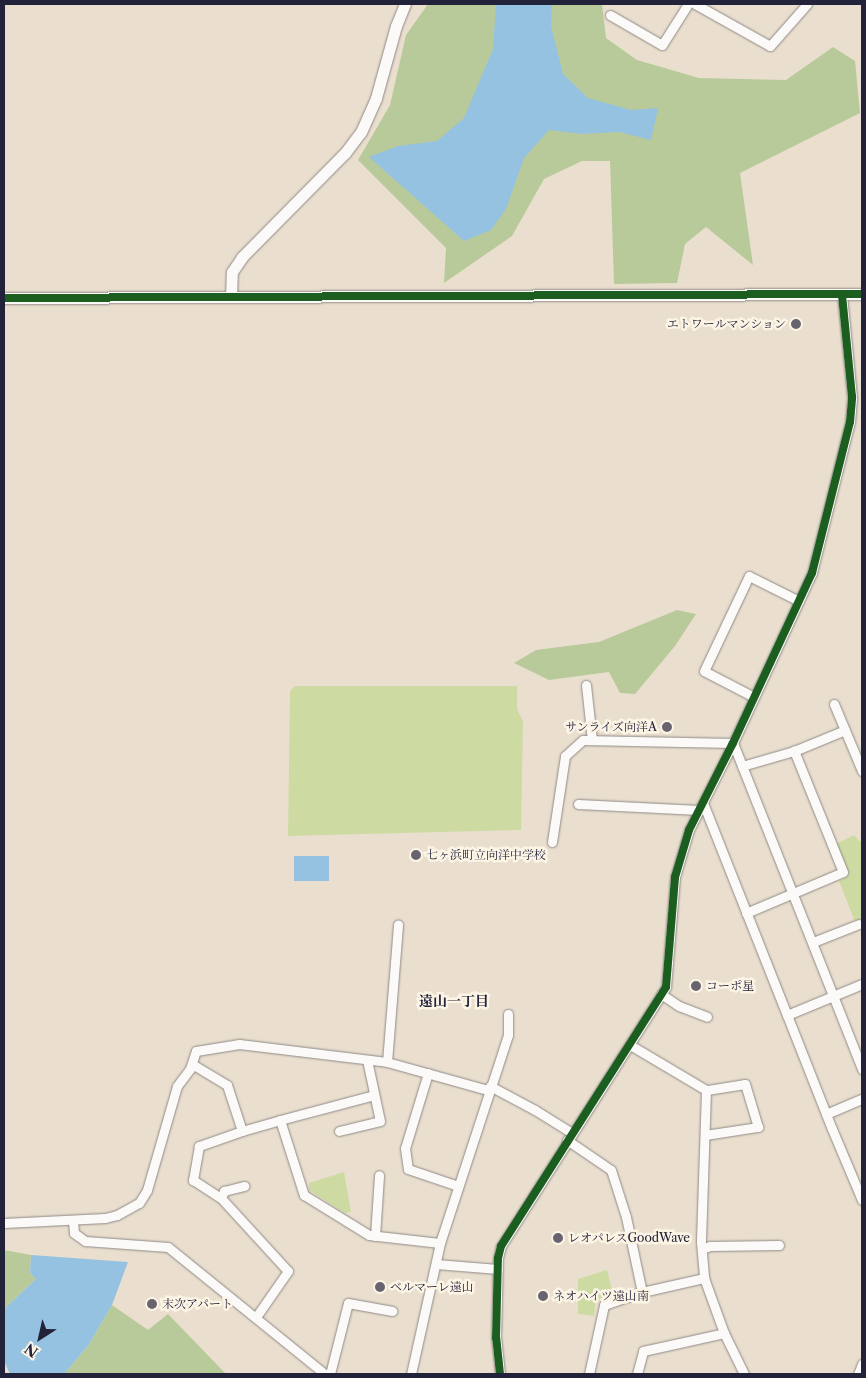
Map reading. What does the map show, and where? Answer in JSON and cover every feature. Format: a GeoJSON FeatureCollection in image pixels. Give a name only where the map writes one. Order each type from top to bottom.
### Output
{"type":"FeatureCollection","features":[{"type":"Feature","properties":{"kind":"street"},"geometry":{"type":"LineString","coordinates":[[231,297],[232,272],[242,257],[345,153],[360,132],[376,98],[396,26],[405,4]]}},
{"type":"Feature","properties":{"kind":"street"},"geometry":{"type":"LineString","coordinates":[[610,15],[662,45],[688,4]]}},
{"type":"Feature","properties":{"kind":"street"},"geometry":{"type":"LineString","coordinates":[[695,4],[770,46],[807,4]]}},
{"type":"Feature","properties":{"kind":"street"},"geometry":{"type":"LineString","coordinates":[[4,298],[862,294]]}},
{"type":"Feature","properties":{"kind":"street"},"geometry":{"type":"LineString","coordinates":[[500,1374],[496,1338],[498,1258],[505,1237],[666,987],[675,877],[689,830],[733,743],[812,573],[850,422],[852,397],[842,295]]}},
{"type":"Feature","properties":{"kind":"street"},"geometry":{"type":"LineString","coordinates":[[754,697],[704,671],[740,593],[749,576],[799,601]]}},
{"type":"Feature","properties":{"kind":"street"},"geometry":{"type":"LineString","coordinates":[[586,686],[592,740]]}},
{"type":"Feature","properties":{"kind":"street"},"geometry":{"type":"LineString","coordinates":[[834,704],[862,771]]}},
{"type":"Feature","properties":{"kind":"street"},"geometry":{"type":"LineString","coordinates":[[742,766],[794,751],[845,730]]}},
{"type":"Feature","properties":{"kind":"street"},"geometry":{"type":"LineString","coordinates":[[552,842],[565,756],[583,740],[733,743]]}},
{"type":"Feature","properties":{"kind":"street"},"geometry":{"type":"LineString","coordinates":[[733,743],[862,1069]]}},
{"type":"Feature","properties":{"kind":"street"},"geometry":{"type":"LineString","coordinates":[[746,913],[843,872],[794,751]]}},
{"type":"Feature","properties":{"kind":"street"},"geometry":{"type":"LineString","coordinates":[[578,804],[701,806]]}},
{"type":"Feature","properties":{"kind":"street"},"geometry":{"type":"LineString","coordinates":[[701,806],[862,1200]]}},
{"type":"Feature","properties":{"kind":"street"},"geometry":{"type":"LineString","coordinates":[[387,1062],[398,924]]}},
{"type":"Feature","properties":{"kind":"street"},"geometry":{"type":"LineString","coordinates":[[813,942],[859,924]]}},
{"type":"Feature","properties":{"kind":"street"},"geometry":{"type":"LineString","coordinates":[[787,1014],[862,984]]}},
{"type":"Feature","properties":{"kind":"street"},"geometry":{"type":"LineString","coordinates":[[662,994],[679,1006],[707,1017]]}},
{"type":"Feature","properties":{"kind":"street"},"geometry":{"type":"LineString","coordinates":[[410,1374],[440,1243],[489,1088],[508,1035],[508,1014]]}},
{"type":"Feature","properties":{"kind":"street"},"geometry":{"type":"LineString","coordinates":[[4,1222],[73,1220],[117,1215],[139,1203],[147,1190],[177,1086],[192,1064],[196,1051],[239,1044],[387,1062],[489,1088],[535,1110],[611,1170],[626,1217],[642,1292]]}},
{"type":"Feature","properties":{"kind":"street"},"geometry":{"type":"LineString","coordinates":[[630,1045],[706,1090],[744,1084],[758,1127],[705,1135]]}},
{"type":"Feature","properties":{"kind":"street"},"geometry":{"type":"LineString","coordinates":[[339,1131],[380,1121],[367,1060]]}},
{"type":"Feature","properties":{"kind":"street"},"geometry":{"type":"LineString","coordinates":[[192,1064],[227,1085],[242,1131]]}},
{"type":"Feature","properties":{"kind":"street"},"geometry":{"type":"LineString","coordinates":[[428,1073],[405,1148],[408,1169],[458,1186]]}},
{"type":"Feature","properties":{"kind":"street"},"geometry":{"type":"LineString","coordinates":[[706,1090],[702,1249],[704,1278],[724,1334],[744,1374]]}},
{"type":"Feature","properties":{"kind":"street"},"geometry":{"type":"LineString","coordinates":[[256,1317],[288,1271],[221,1198],[193,1180],[199,1146],[242,1131],[374,1095]]}},
{"type":"Feature","properties":{"kind":"street"},"geometry":{"type":"LineString","coordinates":[[826,1114],[862,1099]]}},
{"type":"Feature","properties":{"kind":"street"},"geometry":{"type":"LineString","coordinates":[[280,1120],[304,1195],[370,1236],[440,1243]]}},
{"type":"Feature","properties":{"kind":"street"},"geometry":{"type":"LineString","coordinates":[[375,1236],[379,1176]]}},
{"type":"Feature","properties":{"kind":"street"},"geometry":{"type":"LineString","coordinates":[[221,1198],[224,1191],[244,1186]]}},
{"type":"Feature","properties":{"kind":"street"},"geometry":{"type":"LineString","coordinates":[[73,1220],[74,1233],[85,1241],[168,1247],[325,1374]]}},
{"type":"Feature","properties":{"kind":"street"},"geometry":{"type":"LineString","coordinates":[[702,1249],[710,1246],[779,1245]]}},
{"type":"Feature","properties":{"kind":"street"},"geometry":{"type":"LineString","coordinates":[[436,1264],[498,1269]]}},
{"type":"Feature","properties":{"kind":"street"},"geometry":{"type":"LineString","coordinates":[[589,1374],[604,1306],[642,1292],[704,1278]]}},
{"type":"Feature","properties":{"kind":"street"},"geometry":{"type":"LineString","coordinates":[[330,1374],[348,1303],[392,1311]]}},
{"type":"Feature","properties":{"kind":"street"},"geometry":{"type":"LineString","coordinates":[[637,1374],[643,1351],[724,1334]]}},
{"type":"Feature","properties":{"kind":"street"},"geometry":{"type":"LineString","coordinates":[[858,1374],[862,1364]]}},
{"type":"Feature","properties":{"kind":"green space"},"geometry":{"type":"Polygon","coordinates":[[[428,4],[602,4],[606,38],[637,60],[699,78],[786,80],[833,47],[855,61],[860,113],[740,173],[753,265],[706,227],[685,244],[677,283],[614,284],[610,161],[582,161],[544,179],[512,236],[444,283],[446,248],[358,160],[390,105],[406,35],[428,4]]]}},
{"type":"Feature","properties":{"kind":"green space"},"geometry":{"type":"Polygon","coordinates":[[[677,610],[696,614],[675,646],[635,694],[620,693],[609,672],[549,680],[514,663],[536,650],[599,642],[677,610]]]}},
{"type":"Feature","properties":{"kind":"green space"},"geometry":{"type":"Polygon","coordinates":[[[295,686],[517,686],[517,709],[523,721],[521,830],[288,836],[290,691],[295,686]]]}},
{"type":"Feature","properties":{"kind":"green space"},"geometry":{"type":"Polygon","coordinates":[[[854,835],[859,841],[862,840],[862,919],[855,922],[839,881],[845,878],[845,872],[834,845],[854,835]]]}},
{"type":"Feature","properties":{"kind":"green space"},"geometry":{"type":"Polygon","coordinates":[[[344,1172],[351,1212],[345,1213],[309,1190],[309,1183],[344,1172]]]}},
{"type":"Feature","properties":{"kind":"green space"},"geometry":{"type":"Polygon","coordinates":[[[4,1250],[31,1255],[30,1273],[36,1279],[4,1309],[4,1250]]]}},
{"type":"Feature","properties":{"kind":"green space"},"geometry":{"type":"Polygon","coordinates":[[[607,1270],[613,1295],[596,1300],[594,1316],[578,1314],[578,1279],[607,1270]]]}},
{"type":"Feature","properties":{"kind":"green space"},"geometry":{"type":"Polygon","coordinates":[[[112,1305],[148,1330],[168,1314],[226,1374],[64,1374],[88,1346],[112,1305]]]}},
{"type":"Feature","properties":{"kind":"water"},"geometry":{"type":"Polygon","coordinates":[[[496,4],[552,4],[551,26],[563,74],[588,98],[631,110],[658,108],[651,140],[619,132],[582,134],[549,130],[524,158],[506,209],[491,230],[464,241],[369,157],[398,146],[437,141],[464,118],[493,49],[496,4]]]}},
{"type":"Feature","properties":{"kind":"water"},"geometry":{"type":"Polygon","coordinates":[[[294,856],[329,856],[329,881],[294,881],[294,856]]]}},
{"type":"Feature","properties":{"kind":"water"},"geometry":{"type":"Polygon","coordinates":[[[31,1255],[128,1262],[112,1305],[88,1346],[64,1374],[10,1374],[4,1361],[4,1309],[36,1279],[30,1273],[31,1255]]]}},
{"type":"Feature","properties":{"kind":"cycle path"},"geometry":{"type":"LineString","coordinates":[[4,298],[862,294]]}},
{"type":"Feature","properties":{"kind":"cycle path"},"geometry":{"type":"LineString","coordinates":[[500,1374],[496,1338],[498,1258],[501,1246],[666,987],[675,877],[689,830],[733,743],[812,573],[850,422],[852,397],[842,295]]}},
{"type":"Feature","properties":{"kind":"place","name":"エトワールマンション"},"geometry":{"type":"Point","coordinates":[796,324]}},
{"type":"Feature","properties":{"kind":"place","name":"サンライズ向洋A"},"geometry":{"type":"Point","coordinates":[667,727]}},
{"type":"Feature","properties":{"kind":"place","name":"七ヶ浜町立向洋中学校"},"geometry":{"type":"Point","coordinates":[416,855]}},
{"type":"Feature","properties":{"kind":"place","name":"コーポ星"},"geometry":{"type":"Point","coordinates":[696,986]}},
{"type":"Feature","properties":{"kind":"place","name":"レオパレスGoodWave"},"geometry":{"type":"Point","coordinates":[558,1238]}},
{"type":"Feature","properties":{"kind":"place","name":"ベルマーレ遠山"},"geometry":{"type":"Point","coordinates":[380,1287]}},
{"type":"Feature","properties":{"kind":"place","name":"ネオハイツ遠山南"},"geometry":{"type":"Point","coordinates":[543,1296]}},
{"type":"Feature","properties":{"kind":"place","name":"末次アパート"},"geometry":{"type":"Point","coordinates":[152,1304]}},
{"type":"Feature","properties":{"kind":"district","name":"遠山一丁目"},"geometry":{"type":"Point","coordinates":[454,1001]}}]}
